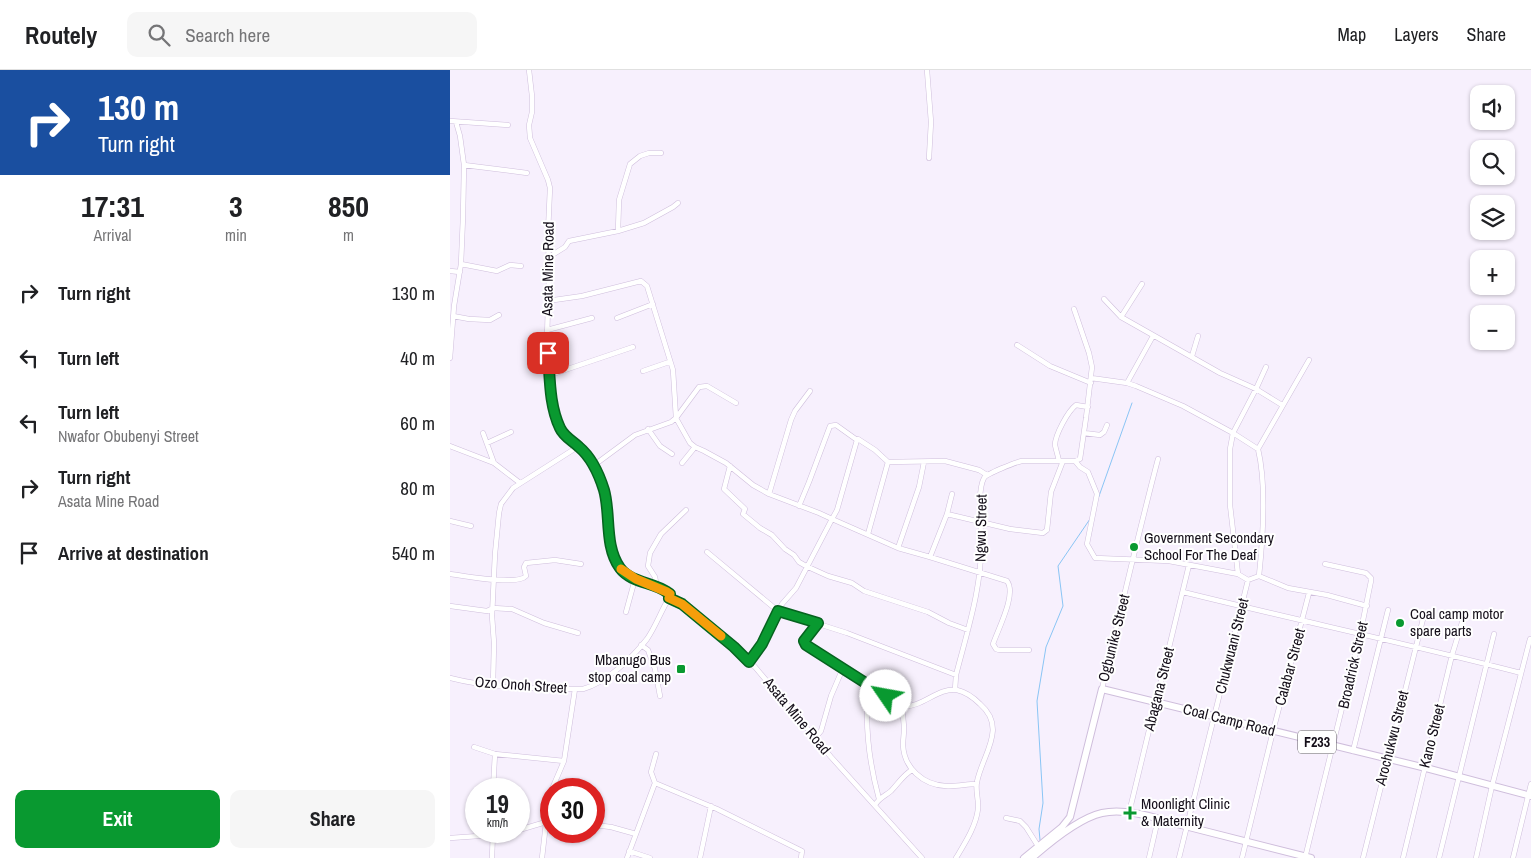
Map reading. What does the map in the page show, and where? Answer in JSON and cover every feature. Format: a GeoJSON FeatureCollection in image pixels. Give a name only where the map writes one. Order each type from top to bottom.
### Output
{"type":"FeatureCollection","features":[{"type":"Feature","properties":{"kind":"main road","name":"Coal Camp Road"},"geometry":{"type":"LineString","coordinates":[[1102,689],[1458,776],[1529,796]]}},
{"type":"Feature","properties":{"kind":"main road","name":"Ogbunike Street"},"geometry":{"type":"LineString","coordinates":[[1070,816],[1102,689]]}},
{"type":"Feature","properties":{"kind":"main road"},"geometry":{"type":"LineString","coordinates":[[1024,858],[1089,818],[1102,813],[1118,811],[1158,819],[1307,858]]}},
{"type":"Feature","properties":{"kind":"main road"},"geometry":{"type":"LineString","coordinates":[[1032,858],[1070,816],[1076,825]]}},
{"type":"Feature","properties":{"kind":"street","name":"Asata Mine Road"},"geometry":{"type":"LineString","coordinates":[[529,70],[532,96],[532,112],[529,125],[530,138],[549,183],[547,330],[551,399],[560,428],[588,456],[601,482],[606,497],[610,541],[616,560],[621,570],[670,594],[669,598],[682,604],[734,647],[922,858]]}},
{"type":"Feature","properties":{"kind":"street"},"geometry":{"type":"LineString","coordinates":[[928,70],[929,158]]}},
{"type":"Feature","properties":{"kind":"street"},"geometry":{"type":"LineString","coordinates":[[450,121],[508,125]]}},
{"type":"Feature","properties":{"kind":"street"},"geometry":{"type":"LineString","coordinates":[[450,358],[451,330],[460,272],[464,165],[456,122]]}},
{"type":"Feature","properties":{"kind":"street"},"geometry":{"type":"LineString","coordinates":[[618,231],[619,200],[630,164],[640,156],[654,152],[661,153]]}},
{"type":"Feature","properties":{"kind":"street"},"geometry":{"type":"LineString","coordinates":[[464,165],[527,173]]}},
{"type":"Feature","properties":{"kind":"street"},"geometry":{"type":"LineString","coordinates":[[549,256],[565,247],[569,241],[618,231],[644,223],[673,207],[678,202]]}},
{"type":"Feature","properties":{"kind":"street"},"geometry":{"type":"LineString","coordinates":[[460,264],[497,271],[510,265],[521,266]]}},
{"type":"Feature","properties":{"kind":"street"},"geometry":{"type":"LineString","coordinates":[[450,271],[460,272]]}},
{"type":"Feature","properties":{"kind":"street"},"geometry":{"type":"LineString","coordinates":[[547,302],[582,296],[641,280],[647,286],[673,370],[676,418],[690,443],[695,448],[709,453],[730,466],[769,494],[898,548],[930,556],[1007,581],[1010,584],[1008,605],[993,644],[999,650],[1029,650]]}},
{"type":"Feature","properties":{"kind":"street"},"geometry":{"type":"LineString","coordinates":[[1121,317],[1142,284]]}},
{"type":"Feature","properties":{"kind":"street"},"geometry":{"type":"LineString","coordinates":[[1104,299],[1121,317],[1220,373],[1256,389],[1282,405]]}},
{"type":"Feature","properties":{"kind":"street"},"geometry":{"type":"LineString","coordinates":[[617,318],[653,304]]}},
{"type":"Feature","properties":{"kind":"street"},"geometry":{"type":"LineString","coordinates":[[1074,309],[1092,367],[1080,459],[1075,462],[1088,472],[1097,494],[1087,544],[1095,558],[1169,561],[1238,574],[1248,580],[1259,576],[1288,588],[1326,595],[1367,606]]}},
{"type":"Feature","properties":{"kind":"street"},"geometry":{"type":"LineString","coordinates":[[453,316],[490,320],[499,314]]}},
{"type":"Feature","properties":{"kind":"street"},"geometry":{"type":"LineString","coordinates":[[547,330],[592,318]]}},
{"type":"Feature","properties":{"kind":"street"},"geometry":{"type":"LineString","coordinates":[[1127,383],[1153,336]]}},
{"type":"Feature","properties":{"kind":"street"},"geometry":{"type":"LineString","coordinates":[[1192,356],[1198,336]]}},
{"type":"Feature","properties":{"kind":"street"},"geometry":{"type":"LineString","coordinates":[[1017,345],[1050,366],[1091,381],[1127,383],[1183,406],[1233,433],[1258,450],[1262,463],[1263,510],[1259,576]]}},
{"type":"Feature","properties":{"kind":"street"},"geometry":{"type":"LineString","coordinates":[[550,375],[633,347]]}},
{"type":"Feature","properties":{"kind":"street"},"geometry":{"type":"LineString","coordinates":[[1258,450],[1309,360]]}},
{"type":"Feature","properties":{"kind":"street"},"geometry":{"type":"LineString","coordinates":[[643,371],[669,362]]}},
{"type":"Feature","properties":{"kind":"street"},"geometry":{"type":"LineString","coordinates":[[1238,574],[1229,488],[1230,449],[1233,433],[1266,367]]}},
{"type":"Feature","properties":{"kind":"street"},"geometry":{"type":"LineString","coordinates":[[593,466],[635,435],[667,424],[676,418],[699,388],[707,386],[736,403]]}},
{"type":"Feature","properties":{"kind":"street"},"geometry":{"type":"LineString","coordinates":[[769,494],[791,420],[795,411],[810,391]]}},
{"type":"Feature","properties":{"kind":"street"},"geometry":{"type":"LineString","coordinates":[[947,514],[1010,529],[1046,532],[1051,492],[1061,461],[1055,444],[1056,439],[1068,414],[1076,406],[1088,407]]}},
{"type":"Feature","properties":{"kind":"street"},"geometry":{"type":"LineString","coordinates":[[798,506],[830,426],[836,425],[857,440],[860,439],[888,462],[924,462],[932,460],[954,463],[979,470],[987,475]]}},
{"type":"Feature","properties":{"kind":"street"},"geometry":{"type":"LineString","coordinates":[[1084,433],[1100,435],[1104,432],[1107,425]]}},
{"type":"Feature","properties":{"kind":"street"},"geometry":{"type":"LineString","coordinates":[[648,429],[660,446],[672,454]]}},
{"type":"Feature","properties":{"kind":"street"},"geometry":{"type":"LineString","coordinates":[[487,443],[512,432]]}},
{"type":"Feature","properties":{"kind":"street"},"geometry":{"type":"LineString","coordinates":[[483,433],[494,463]]}},
{"type":"Feature","properties":{"kind":"street"},"geometry":{"type":"LineString","coordinates":[[749,662],[762,644],[782,604],[796,588],[806,566],[838,510],[857,440]]}},
{"type":"Feature","properties":{"kind":"street"},"geometry":{"type":"LineString","coordinates":[[450,446],[494,463],[520,483]]}},
{"type":"Feature","properties":{"kind":"street"},"geometry":{"type":"LineString","coordinates":[[494,685],[494,580],[501,504],[513,488],[579,446]]}},
{"type":"Feature","properties":{"kind":"street"},"geometry":{"type":"LineString","coordinates":[[682,463],[695,448]]}},
{"type":"Feature","properties":{"kind":"street","name":"Ogbunike Street"},"geometry":{"type":"LineString","coordinates":[[1102,689],[1158,458]]}},
{"type":"Feature","properties":{"kind":"street"},"geometry":{"type":"LineString","coordinates":[[868,534],[888,462]]}},
{"type":"Feature","properties":{"kind":"street"},"geometry":{"type":"LineString","coordinates":[[898,548],[924,462]]}},
{"type":"Feature","properties":{"kind":"street","name":"Ngwu Street"},"geometry":{"type":"LineString","coordinates":[[955,690],[956,675],[980,573],[982,542],[980,522],[981,491],[984,479],[987,475],[1014,462],[1075,462]]}},
{"type":"Feature","properties":{"kind":"street"},"geometry":{"type":"LineString","coordinates":[[730,466],[724,489],[745,508],[743,514],[772,535],[799,562],[828,576],[852,583],[864,591],[928,612],[968,630]]}},
{"type":"Feature","properties":{"kind":"street"},"geometry":{"type":"LineString","coordinates":[[930,556],[947,514],[952,494]]}},
{"type":"Feature","properties":{"kind":"street"},"geometry":{"type":"LineString","coordinates":[[657,586],[655,577],[648,566],[650,553],[660,534],[686,510]]}},
{"type":"Feature","properties":{"kind":"street"},"geometry":{"type":"LineString","coordinates":[[450,521],[471,526]]}},
{"type":"Feature","properties":{"kind":"street"},"geometry":{"type":"LineString","coordinates":[[707,552],[778,611],[818,623],[937,666],[956,675]]}},
{"type":"Feature","properties":{"kind":"street"},"geometry":{"type":"LineString","coordinates":[[450,574],[494,580],[521,580],[526,576],[525,564],[554,560],[581,564]]}},
{"type":"Feature","properties":{"kind":"street","name":"Broadrick Street"},"geometry":{"type":"LineString","coordinates":[[1307,858],[1367,606],[1371,581],[1368,574],[1325,564]]}},
{"type":"Feature","properties":{"kind":"street","name":"Abagana Street"},"geometry":{"type":"LineString","coordinates":[[1129,812],[1184,592],[1189,565]]}},
{"type":"Feature","properties":{"kind":"street"},"geometry":{"type":"LineString","coordinates":[[626,612],[636,579]]}},
{"type":"Feature","properties":{"kind":"street","name":"Chukwuani Street"},"geometry":{"type":"LineString","coordinates":[[1178,858],[1248,580]]}},
{"type":"Feature","properties":{"kind":"street"},"geometry":{"type":"LineString","coordinates":[[1184,592],[1521,673]]}},
{"type":"Feature","properties":{"kind":"street","name":"Calabar Street"},"geometry":{"type":"LineString","coordinates":[[1242,858],[1309,593]]}},
{"type":"Feature","properties":{"kind":"street","name":"Ozo Onoh Street"},"geometry":{"type":"LineString","coordinates":[[450,678],[531,689],[584,689],[600,682],[632,655],[647,638],[669,598]]}},
{"type":"Feature","properties":{"kind":"street"},"geometry":{"type":"LineString","coordinates":[[450,606],[487,611],[493,608],[512,609],[544,623],[578,632]]}},
{"type":"Feature","properties":{"kind":"street"},"geometry":{"type":"LineString","coordinates":[[1352,751],[1388,610]]}},
{"type":"Feature","properties":{"kind":"street","name":"Kano Street"},"geometry":{"type":"LineString","coordinates":[[1402,858],[1452,655],[1464,616]]}},
{"type":"Feature","properties":{"kind":"street","name":"Arochukwu Street"},"geometry":{"type":"LineString","coordinates":[[1363,858],[1423,618]]}},
{"type":"Feature","properties":{"kind":"street"},"geometry":{"type":"LineString","coordinates":[[818,623],[804,641],[806,645],[868,686],[903,706],[914,705],[945,691],[955,690],[969,695],[983,706],[990,718],[993,736],[976,784],[977,814],[969,836],[956,858]]}},
{"type":"Feature","properties":{"kind":"street"},"geometry":{"type":"LineString","coordinates":[[1438,858],[1494,634]]}},
{"type":"Feature","properties":{"kind":"street"},"geometry":{"type":"LineString","coordinates":[[1476,858],[1492,786],[1530,639]]}},
{"type":"Feature","properties":{"kind":"street"},"geometry":{"type":"LineString","coordinates":[[641,645],[648,650],[660,696]]}},
{"type":"Feature","properties":{"kind":"street"},"geometry":{"type":"LineString","coordinates":[[815,738],[821,732],[831,696],[843,668]]}},
{"type":"Feature","properties":{"kind":"street"},"geometry":{"type":"LineString","coordinates":[[868,686],[866,721],[868,743],[879,799]]}},
{"type":"Feature","properties":{"kind":"street"},"geometry":{"type":"LineString","coordinates":[[557,778],[564,761],[575,689]]}},
{"type":"Feature","properties":{"kind":"street"},"geometry":{"type":"LineString","coordinates":[[903,706],[903,745],[905,758],[912,770],[932,784],[947,786],[976,784]]}},
{"type":"Feature","properties":{"kind":"street"},"geometry":{"type":"LineString","coordinates":[[474,747],[495,754],[564,761]]}},
{"type":"Feature","properties":{"kind":"street"},"geometry":{"type":"LineString","coordinates":[[494,778],[495,754]]}},
{"type":"Feature","properties":{"kind":"street"},"geometry":{"type":"LineString","coordinates":[[656,754],[651,772],[656,783],[711,806],[802,851],[802,856]]}},
{"type":"Feature","properties":{"kind":"street"},"geometry":{"type":"LineString","coordinates":[[875,805],[879,799],[912,770]]}},
{"type":"Feature","properties":{"kind":"street"},"geometry":{"type":"LineString","coordinates":[[627,858],[656,783]]}},
{"type":"Feature","properties":{"kind":"street"},"geometry":{"type":"LineString","coordinates":[[1513,858],[1531,784]]}},
{"type":"Feature","properties":{"kind":"street"},"geometry":{"type":"LineString","coordinates":[[700,858],[711,806]]}},
{"type":"Feature","properties":{"kind":"street"},"geometry":{"type":"LineString","coordinates":[[1006,818],[1020,821],[1040,847]]}},
{"type":"Feature","properties":{"kind":"street"},"geometry":{"type":"LineString","coordinates":[[1149,858],[1158,819]]}},
{"type":"Feature","properties":{"kind":"street"},"geometry":{"type":"LineString","coordinates":[[605,826],[636,834]]}},
{"type":"Feature","properties":{"kind":"street"},"geometry":{"type":"LineString","coordinates":[[450,838],[465,836]]}},
{"type":"Feature","properties":{"kind":"street"},"geometry":{"type":"LineString","coordinates":[[492,858],[493,843]]}},
{"type":"Feature","properties":{"kind":"street"},"geometry":{"type":"LineString","coordinates":[[542,858],[545,843]]}},
{"type":"Feature","properties":{"kind":"street"},"geometry":{"type":"LineString","coordinates":[[629,851],[650,858]]}},
{"type":"Feature","properties":{"kind":"waterway"},"geometry":{"type":"LineString","coordinates":[[1098,499],[1132,403]]}},
{"type":"Feature","properties":{"kind":"waterway"},"geometry":{"type":"LineString","coordinates":[[1040,840],[1039,829],[1043,803],[1037,701],[1046,647],[1063,606],[1058,566],[1090,519]]}},
{"type":"Feature","properties":{"kind":"slow traffic"},"geometry":{"type":"LineString","coordinates":[[621,569],[636,579],[663,589],[670,594],[669,598],[682,604],[704,624],[721,636]]}},
{"type":"Feature","properties":{"kind":"place","name":"Government Secondary School For The Deaf"},"geometry":{"type":"Point","coordinates":[1134,547]}},
{"type":"Feature","properties":{"kind":"place","name":"Coal camp motor spare parts"},"geometry":{"type":"Point","coordinates":[1400,623]}},
{"type":"Feature","properties":{"kind":"place","name":"Mbanugo Bus stop coal camp"},"geometry":{"type":"Point","coordinates":[681,669]}},
{"type":"Feature","properties":{"kind":"place","name":"Moonlight Clinic & Maternity"},"geometry":{"type":"Point","coordinates":[1130,813]}},
{"type":"Feature","properties":{"kind":"route"},"geometry":{"type":"LineString","coordinates":[[548,353],[551,399],[560,428],[566,436],[584,451],[601,482],[606,497],[611,546],[621,570],[670,594],[669,598],[682,604],[734,647],[749,662],[758,652],[773,625],[778,611],[818,623],[804,641],[806,645],[886,696]]}}]}
